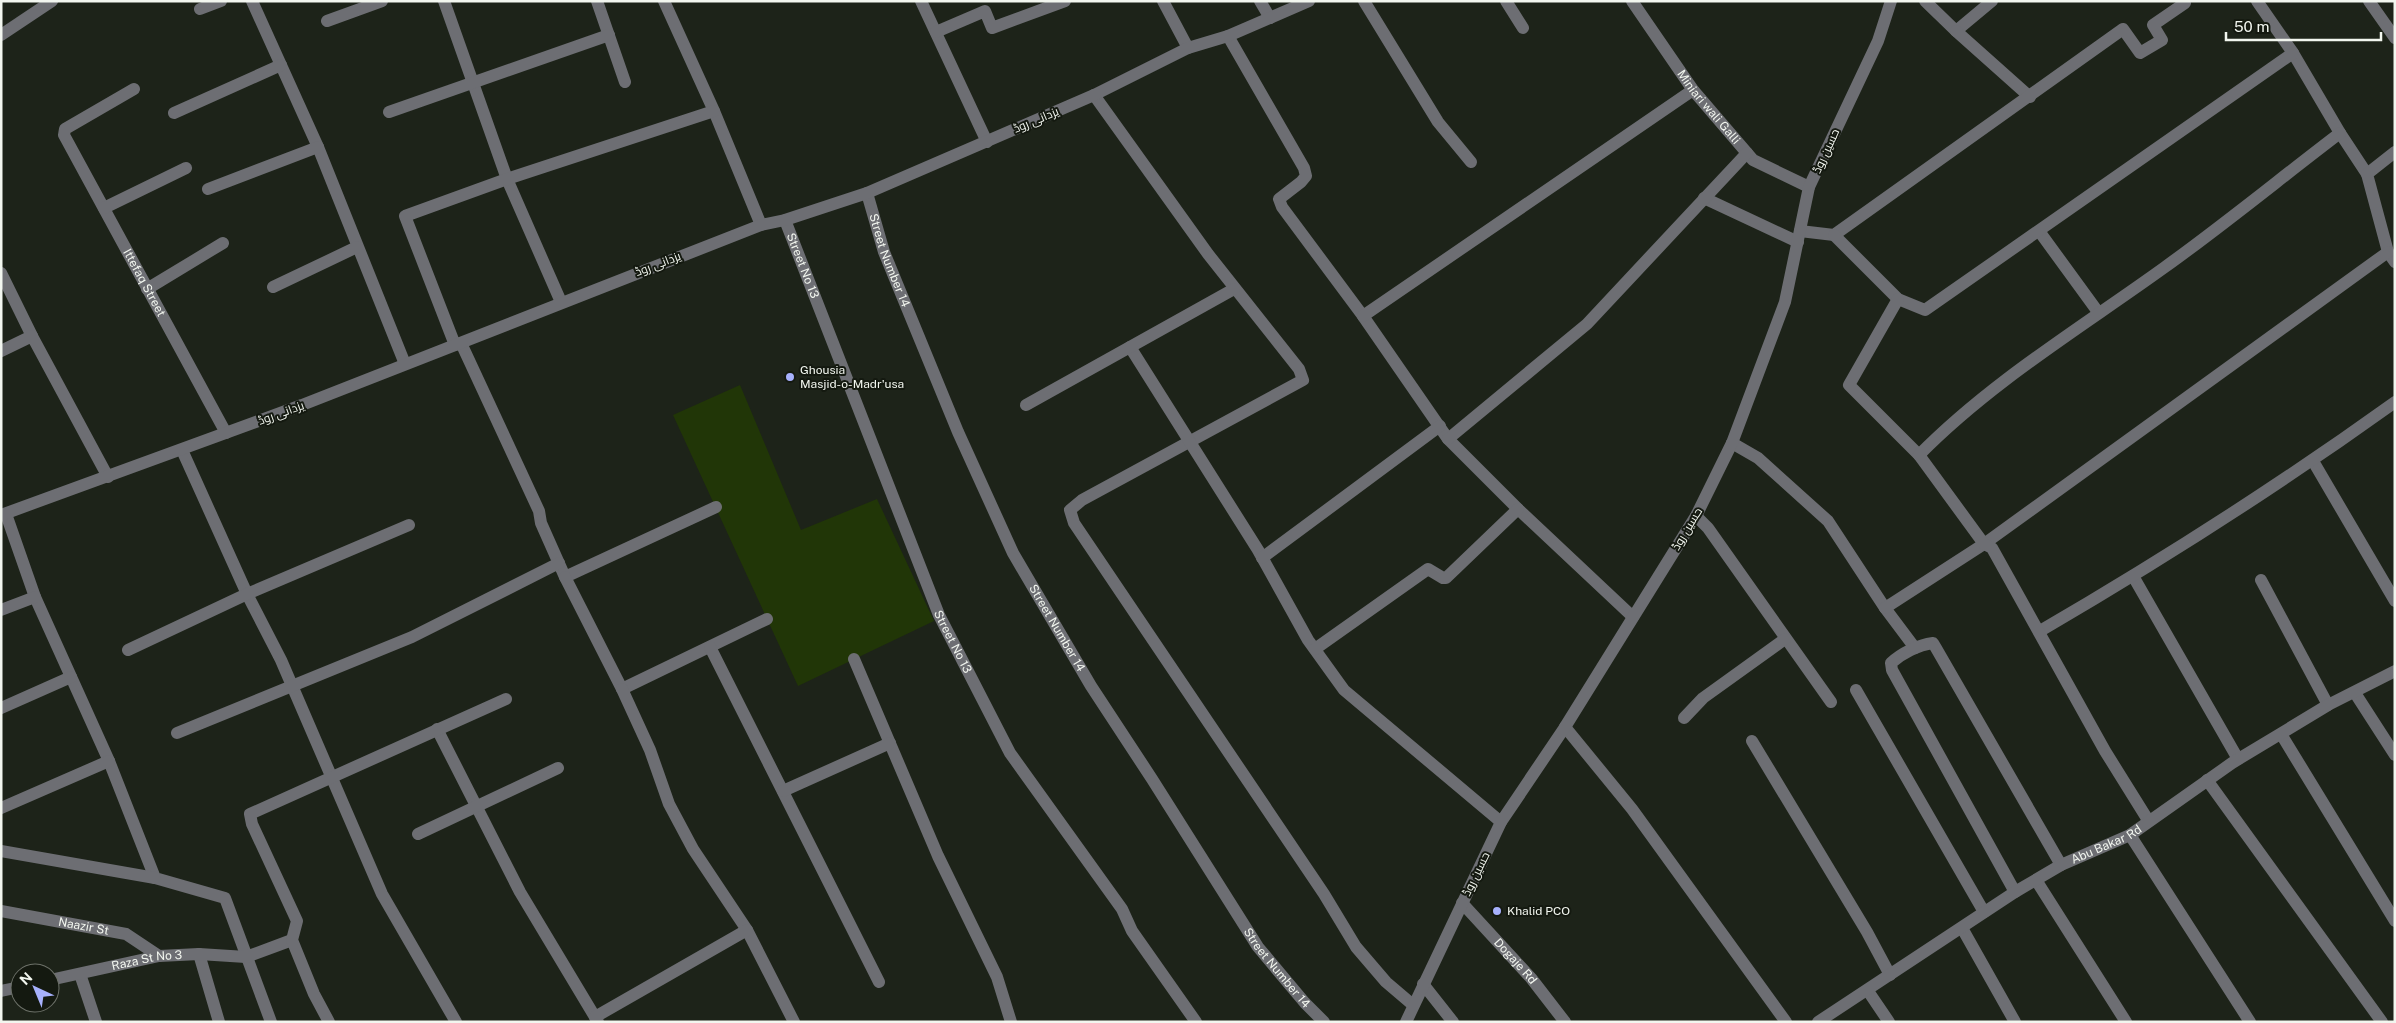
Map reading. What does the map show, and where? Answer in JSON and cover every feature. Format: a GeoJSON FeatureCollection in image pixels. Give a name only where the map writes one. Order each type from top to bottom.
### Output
{"type":"FeatureCollection","features":[{"type":"Feature","properties":{"kind":"street"},"geometry":{"type":"LineString","coordinates":[[2,33],[52,1]]}},
{"type":"Feature","properties":{"kind":"street"},"geometry":{"type":"LineString","coordinates":[[200,9],[221,1]]}},
{"type":"Feature","properties":{"kind":"street"},"geometry":{"type":"LineString","coordinates":[[252,1],[318,147],[405,364]]}},
{"type":"Feature","properties":{"kind":"street"},"geometry":{"type":"LineString","coordinates":[[327,21],[382,1]]}},
{"type":"Feature","properties":{"kind":"street"},"geometry":{"type":"LineString","coordinates":[[444,1],[507,179],[561,302]]}},
{"type":"Feature","properties":{"kind":"street"},"geometry":{"type":"LineString","coordinates":[[597,1],[625,82]]}},
{"type":"Feature","properties":{"kind":"street"},"geometry":{"type":"LineString","coordinates":[[664,1],[714,111],[762,225]]}},
{"type":"Feature","properties":{"kind":"street"},"geometry":{"type":"LineString","coordinates":[[921,1],[987,142]]}},
{"type":"Feature","properties":{"kind":"street"},"geometry":{"type":"LineString","coordinates":[[936,32],[985,11],[992,28],[1065,1]]}},
{"type":"Feature","properties":{"kind":"street"},"geometry":{"type":"LineString","coordinates":[[1163,1],[1188,48]]}},
{"type":"Feature","properties":{"kind":"street"},"geometry":{"type":"LineString","coordinates":[[1260,1],[1270,18]]}},
{"type":"Feature","properties":{"kind":"street","name":"یزدانی روڈ"},"geometry":{"type":"LineString","coordinates":[[3,514],[182,450],[762,225],[784,220],[867,193],[1094,95],[1188,48],[1228,36],[1309,1]]}},
{"type":"Feature","properties":{"kind":"street"},"geometry":{"type":"LineString","coordinates":[[1364,1],[1438,122],[1471,162]]}},
{"type":"Feature","properties":{"kind":"street"},"geometry":{"type":"LineString","coordinates":[[1506,1],[1523,28]]}},
{"type":"Feature","properties":{"kind":"street","name":"Miniari wali Galli"},"geometry":{"type":"LineString","coordinates":[[1632,1],[1693,90],[1753,160],[1809,188]]}},
{"type":"Feature","properties":{"kind":"street","name":"حسین روڈ"},"geometry":{"type":"LineString","coordinates":[[1406,1022],[1501,822],[1565,727],[1696,516],[1732,443],[1785,302],[1809,188],[1878,40],[1891,1]]}},
{"type":"Feature","properties":{"kind":"street"},"geometry":{"type":"LineString","coordinates":[[1925,1],[2030,97]]}},
{"type":"Feature","properties":{"kind":"street"},"geometry":{"type":"LineString","coordinates":[[1956,31],[1992,1]]}},
{"type":"Feature","properties":{"kind":"street"},"geometry":{"type":"LineString","coordinates":[[1885,608],[1984,544],[2391,257],[2367,174],[2340,133],[2293,53],[2257,1]]}},
{"type":"Feature","properties":{"kind":"street"},"geometry":{"type":"LineString","coordinates":[[2369,1],[2395,38]]}},
{"type":"Feature","properties":{"kind":"street"},"geometry":{"type":"LineString","coordinates":[[1704,198],[1799,236],[1834,235],[2123,29],[2140,53],[2162,40],[2153,25],[2186,2]]}},
{"type":"Feature","properties":{"kind":"street"},"geometry":{"type":"LineString","coordinates":[[388,112],[609,35]]}},
{"type":"Feature","properties":{"kind":"street"},"geometry":{"type":"LineString","coordinates":[[1228,36],[1304,168],[1306,176],[1279,199],[1282,207],[1363,316],[1448,438],[1518,509],[1633,617]]}},
{"type":"Feature","properties":{"kind":"street"},"geometry":{"type":"LineString","coordinates":[[1834,235],[1898,299],[1925,310],[2293,53]]}},
{"type":"Feature","properties":{"kind":"street"},"geometry":{"type":"LineString","coordinates":[[174,114],[281,65]]}},
{"type":"Feature","properties":{"kind":"street","name":"Ittefaq Street"},"geometry":{"type":"LineString","coordinates":[[134,88],[64,132],[226,433]]}},
{"type":"Feature","properties":{"kind":"street"},"geometry":{"type":"LineString","coordinates":[[1363,316],[1693,90]]}},
{"type":"Feature","properties":{"kind":"street"},"geometry":{"type":"LineString","coordinates":[[1094,95],[1234,289],[1299,369],[1303,380],[1082,500],[1070,510],[1074,523],[1324,894],[1356,947],[1386,982],[1413,1005]]}},
{"type":"Feature","properties":{"kind":"street"},"geometry":{"type":"LineString","coordinates":[[714,111],[507,179],[405,216],[458,344],[539,511],[541,523],[565,577],[622,689],[650,750],[669,804],[693,849],[748,930],[794,1022]]}},
{"type":"Feature","properties":{"kind":"street"},"geometry":{"type":"LineString","coordinates":[[1919,455],[1952,421],[2098,312],[2165,267],[2340,133]]}},
{"type":"Feature","properties":{"kind":"street"},"geometry":{"type":"LineString","coordinates":[[208,189],[318,147]]}},
{"type":"Feature","properties":{"kind":"street"},"geometry":{"type":"LineString","coordinates":[[2367,174],[2395,152]]}},
{"type":"Feature","properties":{"kind":"street"},"geometry":{"type":"LineString","coordinates":[[1448,438],[1587,324],[1747,153]]}},
{"type":"Feature","properties":{"kind":"street"},"geometry":{"type":"LineString","coordinates":[[104,208],[186,168]]}},
{"type":"Feature","properties":{"kind":"street","name":"Street Number 14"},"geometry":{"type":"LineString","coordinates":[[867,193],[884,252],[958,432],[1013,553],[1090,686],[1152,779],[1258,947],[1305,1003],[1324,1022]]}},
{"type":"Feature","properties":{"kind":"street","name":"Street No 13"},"geometry":{"type":"LineString","coordinates":[[784,220],[939,615],[1010,752],[1122,909],[1132,931],[1196,1022]]}},
{"type":"Feature","properties":{"kind":"street"},"geometry":{"type":"LineString","coordinates":[[2038,231],[2098,312]]}},
{"type":"Feature","properties":{"kind":"street"},"geometry":{"type":"LineString","coordinates":[[147,289],[223,243]]}},
{"type":"Feature","properties":{"kind":"street"},"geometry":{"type":"LineString","coordinates":[[273,287],[357,247]]}},
{"type":"Feature","properties":{"kind":"street"},"geometry":{"type":"LineString","coordinates":[[1,273],[32,336],[108,477]]}},
{"type":"Feature","properties":{"kind":"street"},"geometry":{"type":"LineString","coordinates":[[1026,405],[1234,289]]}},
{"type":"Feature","properties":{"kind":"street"},"geometry":{"type":"LineString","coordinates":[[1898,299],[1849,385],[1919,455],[1984,544],[1992,548],[2040,631],[2105,751],[2148,820]]}},
{"type":"Feature","properties":{"kind":"street"},"geometry":{"type":"LineString","coordinates":[[1,352],[32,336]]}},
{"type":"Feature","properties":{"kind":"street"},"geometry":{"type":"LineString","coordinates":[[1130,347],[1191,442],[1315,649],[1344,690],[1501,822]]}},
{"type":"Feature","properties":{"kind":"street"},"geometry":{"type":"LineString","coordinates":[[2040,631],[2133,576],[2313,461],[2395,402]]}},
{"type":"Feature","properties":{"kind":"street"},"geometry":{"type":"LineString","coordinates":[[1262,558],[1440,426]]}},
{"type":"Feature","properties":{"kind":"street"},"geometry":{"type":"LineString","coordinates":[[1732,443],[1758,458],[1828,521],[1885,608],[1915,648]]}},
{"type":"Feature","properties":{"kind":"street"},"geometry":{"type":"LineString","coordinates":[[182,450],[247,594],[292,685],[382,894],[456,1022]]}},
{"type":"Feature","properties":{"kind":"street"},"geometry":{"type":"LineString","coordinates":[[2313,461],[2395,601]]}},
{"type":"Feature","properties":{"kind":"street"},"geometry":{"type":"LineString","coordinates":[[565,577],[716,507]]}},
{"type":"Feature","properties":{"kind":"street"},"geometry":{"type":"LineString","coordinates":[[1315,649],[1428,569],[1446,578],[1518,509]]}},
{"type":"Feature","properties":{"kind":"street"},"geometry":{"type":"LineString","coordinates":[[3,514],[35,597],[109,761],[155,878]]}},
{"type":"Feature","properties":{"kind":"street"},"geometry":{"type":"LineString","coordinates":[[1696,516],[1708,528],[1831,702]]}},
{"type":"Feature","properties":{"kind":"street"},"geometry":{"type":"LineString","coordinates":[[128,650],[247,594],[410,525]]}},
{"type":"Feature","properties":{"kind":"street"},"geometry":{"type":"LineString","coordinates":[[177,733],[412,637],[559,563]]}},
{"type":"Feature","properties":{"kind":"street"},"geometry":{"type":"LineString","coordinates":[[2133,576],[2238,760]]}},
{"type":"Feature","properties":{"kind":"street"},"geometry":{"type":"LineString","coordinates":[[2261,580],[2328,705]]}},
{"type":"Feature","properties":{"kind":"street"},"geometry":{"type":"LineString","coordinates":[[1,610],[35,597]]}},
{"type":"Feature","properties":{"kind":"street"},"geometry":{"type":"LineString","coordinates":[[622,689],[767,619]]}},
{"type":"Feature","properties":{"kind":"street"},"geometry":{"type":"LineString","coordinates":[[1684,718],[1703,698],[1785,639]]}},
{"type":"Feature","properties":{"kind":"street"},"geometry":{"type":"LineString","coordinates":[[2015,892],[1892,670],[1891,663],[1896,659],[1915,648],[1933,643],[2061,865]]}},
{"type":"Feature","properties":{"kind":"street"},"geometry":{"type":"LineString","coordinates":[[710,646],[879,982]]}},
{"type":"Feature","properties":{"kind":"street"},"geometry":{"type":"LineString","coordinates":[[854,659],[938,856],[997,977],[1011,1022]]}},
{"type":"Feature","properties":{"kind":"street","name":"Abu Bakar Rd"},"geometry":{"type":"LineString","coordinates":[[1818,1022],[1868,991],[2015,892],[2061,865],[2130,835],[2148,820],[2238,760],[2328,705],[2395,671]]}},
{"type":"Feature","properties":{"kind":"street"},"geometry":{"type":"LineString","coordinates":[[1,708],[71,677]]}},
{"type":"Feature","properties":{"kind":"street"},"geometry":{"type":"LineString","coordinates":[[1856,690],[1984,912]]}},
{"type":"Feature","properties":{"kind":"street"},"geometry":{"type":"LineString","coordinates":[[2355,692],[2395,755]]}},
{"type":"Feature","properties":{"kind":"street"},"geometry":{"type":"LineString","coordinates":[[329,1022],[314,994],[292,940],[297,921],[252,824],[250,814],[506,698]]}},
{"type":"Feature","properties":{"kind":"street"},"geometry":{"type":"LineString","coordinates":[[1565,727],[1632,809],[1786,1022]]}},
{"type":"Feature","properties":{"kind":"street"},"geometry":{"type":"LineString","coordinates":[[437,729],[520,892],[597,1019],[748,930]]}},
{"type":"Feature","properties":{"kind":"street"},"geometry":{"type":"LineString","coordinates":[[2281,734],[2395,921]]}},
{"type":"Feature","properties":{"kind":"street"},"geometry":{"type":"LineString","coordinates":[[1752,741],[1867,932],[1890,975]]}},
{"type":"Feature","properties":{"kind":"street"},"geometry":{"type":"LineString","coordinates":[[783,791],[890,743]]}},
{"type":"Feature","properties":{"kind":"street"},"geometry":{"type":"LineString","coordinates":[[1,808],[109,761]]}},
{"type":"Feature","properties":{"kind":"street"},"geometry":{"type":"LineString","coordinates":[[418,834],[558,768]]}},
{"type":"Feature","properties":{"kind":"street"},"geometry":{"type":"LineString","coordinates":[[2207,780],[2382,1022]]}},
{"type":"Feature","properties":{"kind":"street"},"geometry":{"type":"LineString","coordinates":[[2130,835],[2250,1022]]}},
{"type":"Feature","properties":{"kind":"street"},"geometry":{"type":"LineString","coordinates":[[1,851],[155,878],[225,898],[271,1022]]}},
{"type":"Feature","properties":{"kind":"street"},"geometry":{"type":"LineString","coordinates":[[2036,880],[2126,1022]]}},
{"type":"Feature","properties":{"kind":"street","name":"Dogaje Rd"},"geometry":{"type":"LineString","coordinates":[[1462,903],[1531,978],[1565,1022]]}},
{"type":"Feature","properties":{"kind":"street","name":"Naazir St"},"geometry":{"type":"LineString","coordinates":[[1,912],[126,934],[159,956]]}},
{"type":"Feature","properties":{"kind":"street"},"geometry":{"type":"LineString","coordinates":[[1962,928],[2015,1022]]}},
{"type":"Feature","properties":{"kind":"street"},"geometry":{"type":"LineString","coordinates":[[246,956],[292,940]]}},
{"type":"Feature","properties":{"kind":"street"},"geometry":{"type":"LineString","coordinates":[[199,954],[219,1022]]}},
{"type":"Feature","properties":{"kind":"street","name":"Raza St No 3"},"geometry":{"type":"LineString","coordinates":[[60,978],[159,956],[199,954],[246,956]]}},
{"type":"Feature","properties":{"kind":"street"},"geometry":{"type":"LineString","coordinates":[[80,974],[96,1022]]}},
{"type":"Feature","properties":{"kind":"street"},"geometry":{"type":"LineString","coordinates":[[1423,984],[1454,1022]]}},
{"type":"Feature","properties":{"kind":"street"},"geometry":{"type":"LineString","coordinates":[[1868,991],[1890,1022]]}},
{"type":"Feature","properties":{"kind":"green space"},"geometry":{"type":"Polygon","coordinates":[[[740,385],[801,530],[877,499],[934,621],[798,686],[673,415],[740,385]]]}},
{"type":"Feature","properties":{"kind":"place","name":"Ghousia Masjid-o-Madr'usa"},"geometry":{"type":"Point","coordinates":[790,377]}},
{"type":"Feature","properties":{"kind":"place","name":"Khalid PCO"},"geometry":{"type":"Point","coordinates":[1497,911]}}]}
